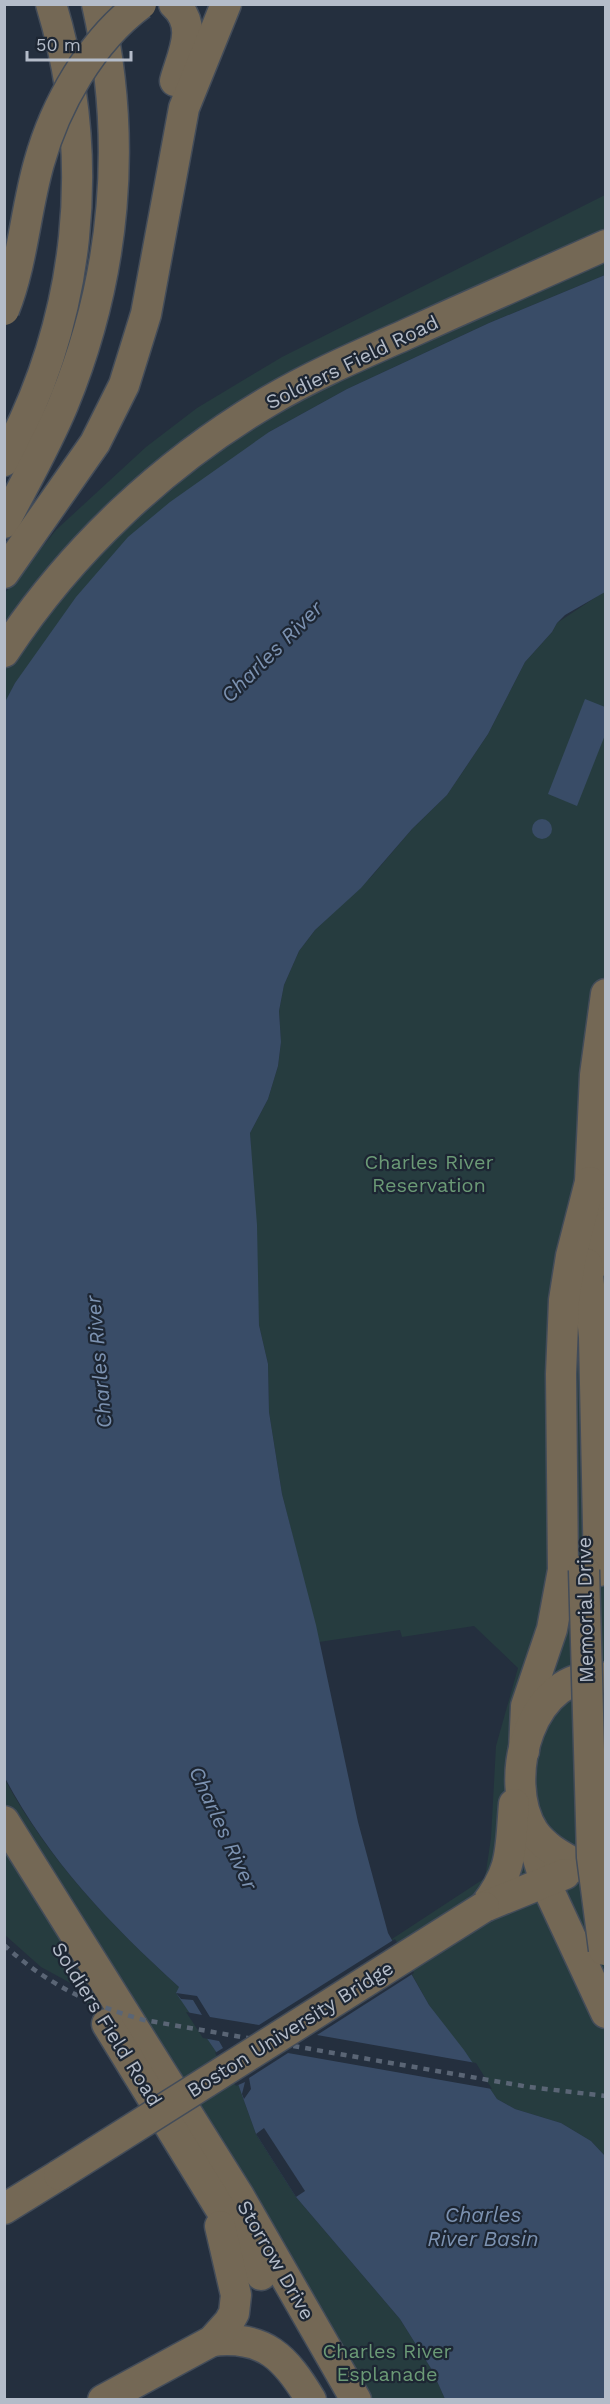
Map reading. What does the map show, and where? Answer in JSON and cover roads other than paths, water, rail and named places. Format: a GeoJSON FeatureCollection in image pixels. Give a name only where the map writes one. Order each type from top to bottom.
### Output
{"type":"FeatureCollection","features":[{"type":"Feature","properties":{"kind":"highway"},"geometry":{"type":"LineString","coordinates":[[4,523],[50,435],[76,233],[78,183],[72,95],[51,4]]}},
{"type":"Feature","properties":{"kind":"highway"},"geometry":{"type":"LineString","coordinates":[[4,461],[58,377],[100,287],[114,201],[116,146],[108,60],[97,4]]}},
{"type":"Feature","properties":{"kind":"highway"},"geometry":{"type":"LineString","coordinates":[[4,291],[20,201],[37,137],[58,88],[95,24],[110,4]]}},
{"type":"Feature","properties":{"kind":"highway"},"geometry":{"type":"LineString","coordinates":[[84,46],[119,4]]}},
{"type":"Feature","properties":{"kind":"highway"},"geometry":{"type":"LineString","coordinates":[[4,310],[16,279],[39,164],[56,118],[94,52],[141,4]]}},
{"type":"Feature","properties":{"kind":"highway"},"geometry":{"type":"LineString","coordinates":[[166,200],[168,125],[175,82],[188,38],[186,21],[174,4]]}},
{"type":"Feature","properties":{"kind":"highway"},"geometry":{"type":"LineString","coordinates":[[4,573],[86,456],[110,415],[136,352],[154,273],[184,108],[226,11]]}},
{"type":"Feature","properties":{"kind":"highway","name":"Soldiers Field Road"},"geometry":{"type":"LineString","coordinates":[[4,620],[58,553],[111,498],[168,448],[221,410],[321,352],[606,225]]}},
{"type":"Feature","properties":{"kind":"highway","name":"Soldiers Field Road"},"geometry":{"type":"LineString","coordinates":[[4,652],[53,586],[104,529],[168,471],[220,432],[269,401],[329,369],[592,254],[606,245]]}},
{"type":"Feature","properties":{"kind":"highway"},"geometry":{"type":"LineString","coordinates":[[606,994],[595,1075],[590,1182],[570,1256],[563,1308],[563,1570],[552,1629],[526,1706],[521,1764],[523,1806],[545,1882],[606,2013]]}},
{"type":"Feature","properties":{"kind":"highway","name":"Memorial Drive"},"geometry":{"type":"LineString","coordinates":[[590,1182],[596,1262],[591,1571],[592,1857],[605,1952]]}},
{"type":"Feature","properties":{"kind":"highway","name":"Memorial Drive"},"geometry":{"type":"LineString","coordinates":[[591,1571],[606,1838]]}},
{"type":"Feature","properties":{"kind":"highway"},"geometry":{"type":"LineString","coordinates":[[521,1764],[534,1719],[551,1696],[576,1680],[606,1678]]}},
{"type":"Feature","properties":{"kind":"highway","name":"Boston University Bridge"},"geometry":{"type":"LineString","coordinates":[[484,1907],[502,1882],[508,1864],[521,1764]]}},
{"type":"Feature","properties":{"kind":"highway"},"geometry":{"type":"LineString","coordinates":[[523,1806],[532,1828],[543,1843],[593,1860]]}},
{"type":"Feature","properties":{"kind":"highway","name":"Soldiers Field Road"},"geometry":{"type":"LineString","coordinates":[[4,1821],[193,2121]]}},
{"type":"Feature","properties":{"kind":"highway","name":"Soldiers Field Road"},"geometry":{"type":"LineString","coordinates":[[4,1858],[210,2188]]}},
{"type":"Feature","properties":{"kind":"highway","name":"Boston University Bridge"},"geometry":{"type":"LineString","coordinates":[[4,2209],[484,1907],[593,1860]]}},
{"type":"Feature","properties":{"kind":"highway","name":"Storrow Drive"},"geometry":{"type":"LineString","coordinates":[[193,2121],[356,2400]]}},
{"type":"Feature","properties":{"kind":"highway"},"geometry":{"type":"LineString","coordinates":[[210,2188],[250,2343]]}},
{"type":"Feature","properties":{"kind":"highway","name":"Storrow Drive"},"geometry":{"type":"LineString","coordinates":[[210,2188],[333,2400]]}},
{"type":"Feature","properties":{"kind":"highway"},"geometry":{"type":"LineString","coordinates":[[103,2400],[212,2341],[234,2313],[235,2287]]}},
{"type":"Feature","properties":{"kind":"highway"},"geometry":{"type":"LineString","coordinates":[[212,2341],[250,2343],[270,2350],[283,2359],[311,2400]]}},
{"type":"Feature","properties":{"kind":"water"},"geometry":{"type":"Polygon","coordinates":[[[605,275],[605,592],[565,615],[557,623],[552,632],[525,662],[488,734],[447,795],[412,829],[361,888],[315,930],[299,951],[284,985],[279,1011],[281,1042],[278,1066],[268,1099],[250,1133],[257,1225],[259,1325],[268,1364],[269,1412],[282,1494],[316,1625],[358,1822],[388,1933],[429,2005],[464,2050],[497,2099],[515,2109],[561,2123],[591,2141],[605,2156],[605,2399],[445,2399],[432,2370],[400,2319],[296,2197],[256,2134],[238,2084],[176,1993],[179,1987],[105,1915],[61,1864],[41,1837],[5,1778],[4,704],[15,683],[76,597],[128,537],[170,502],[269,432],[347,389],[489,323],[605,275]]]}},
{"type":"Feature","properties":{"kind":"water"},"geometry":{"type":"Polygon","coordinates":[[[585,699],[605,707],[605,735],[577,806],[548,794],[585,699]]]}},
{"type":"Feature","properties":{"kind":"water"},"geometry":{"type":"Polygon","coordinates":[[[542,819],[549,822],[552,829],[549,836],[542,839],[535,836],[532,829],[535,822],[542,819]]]}},
{"type":"Feature","properties":{"kind":"railway"},"geometry":{"type":"LineString","coordinates":[[4,1945],[35,1970],[69,1991],[105,2008],[144,2020],[529,2087],[606,2096]]}},
{"type":"Feature","properties":{"kind":"water label","name":"Charles River"},"geometry":{"type":"Point","coordinates":[272,652]}},
{"type":"Feature","properties":{"kind":"water label","name":"Charles River"},"geometry":{"type":"Point","coordinates":[99,1362]}},
{"type":"Feature","properties":{"kind":"water label","name":"Charles River"},"geometry":{"type":"Point","coordinates":[223,1828]}},
{"type":"Feature","properties":{"kind":"water label","name":"Charles River Basin"},"geometry":{"type":"Point","coordinates":[483,2227]}},
{"type":"Feature","properties":{"kind":"park label","name":"Charles River Reservation"},"geometry":{"type":"Point","coordinates":[429,1174]}},
{"type":"Feature","properties":{"kind":"park label","name":"Charles River Esplanade"},"geometry":{"type":"Point","coordinates":[387,2362]}}]}
